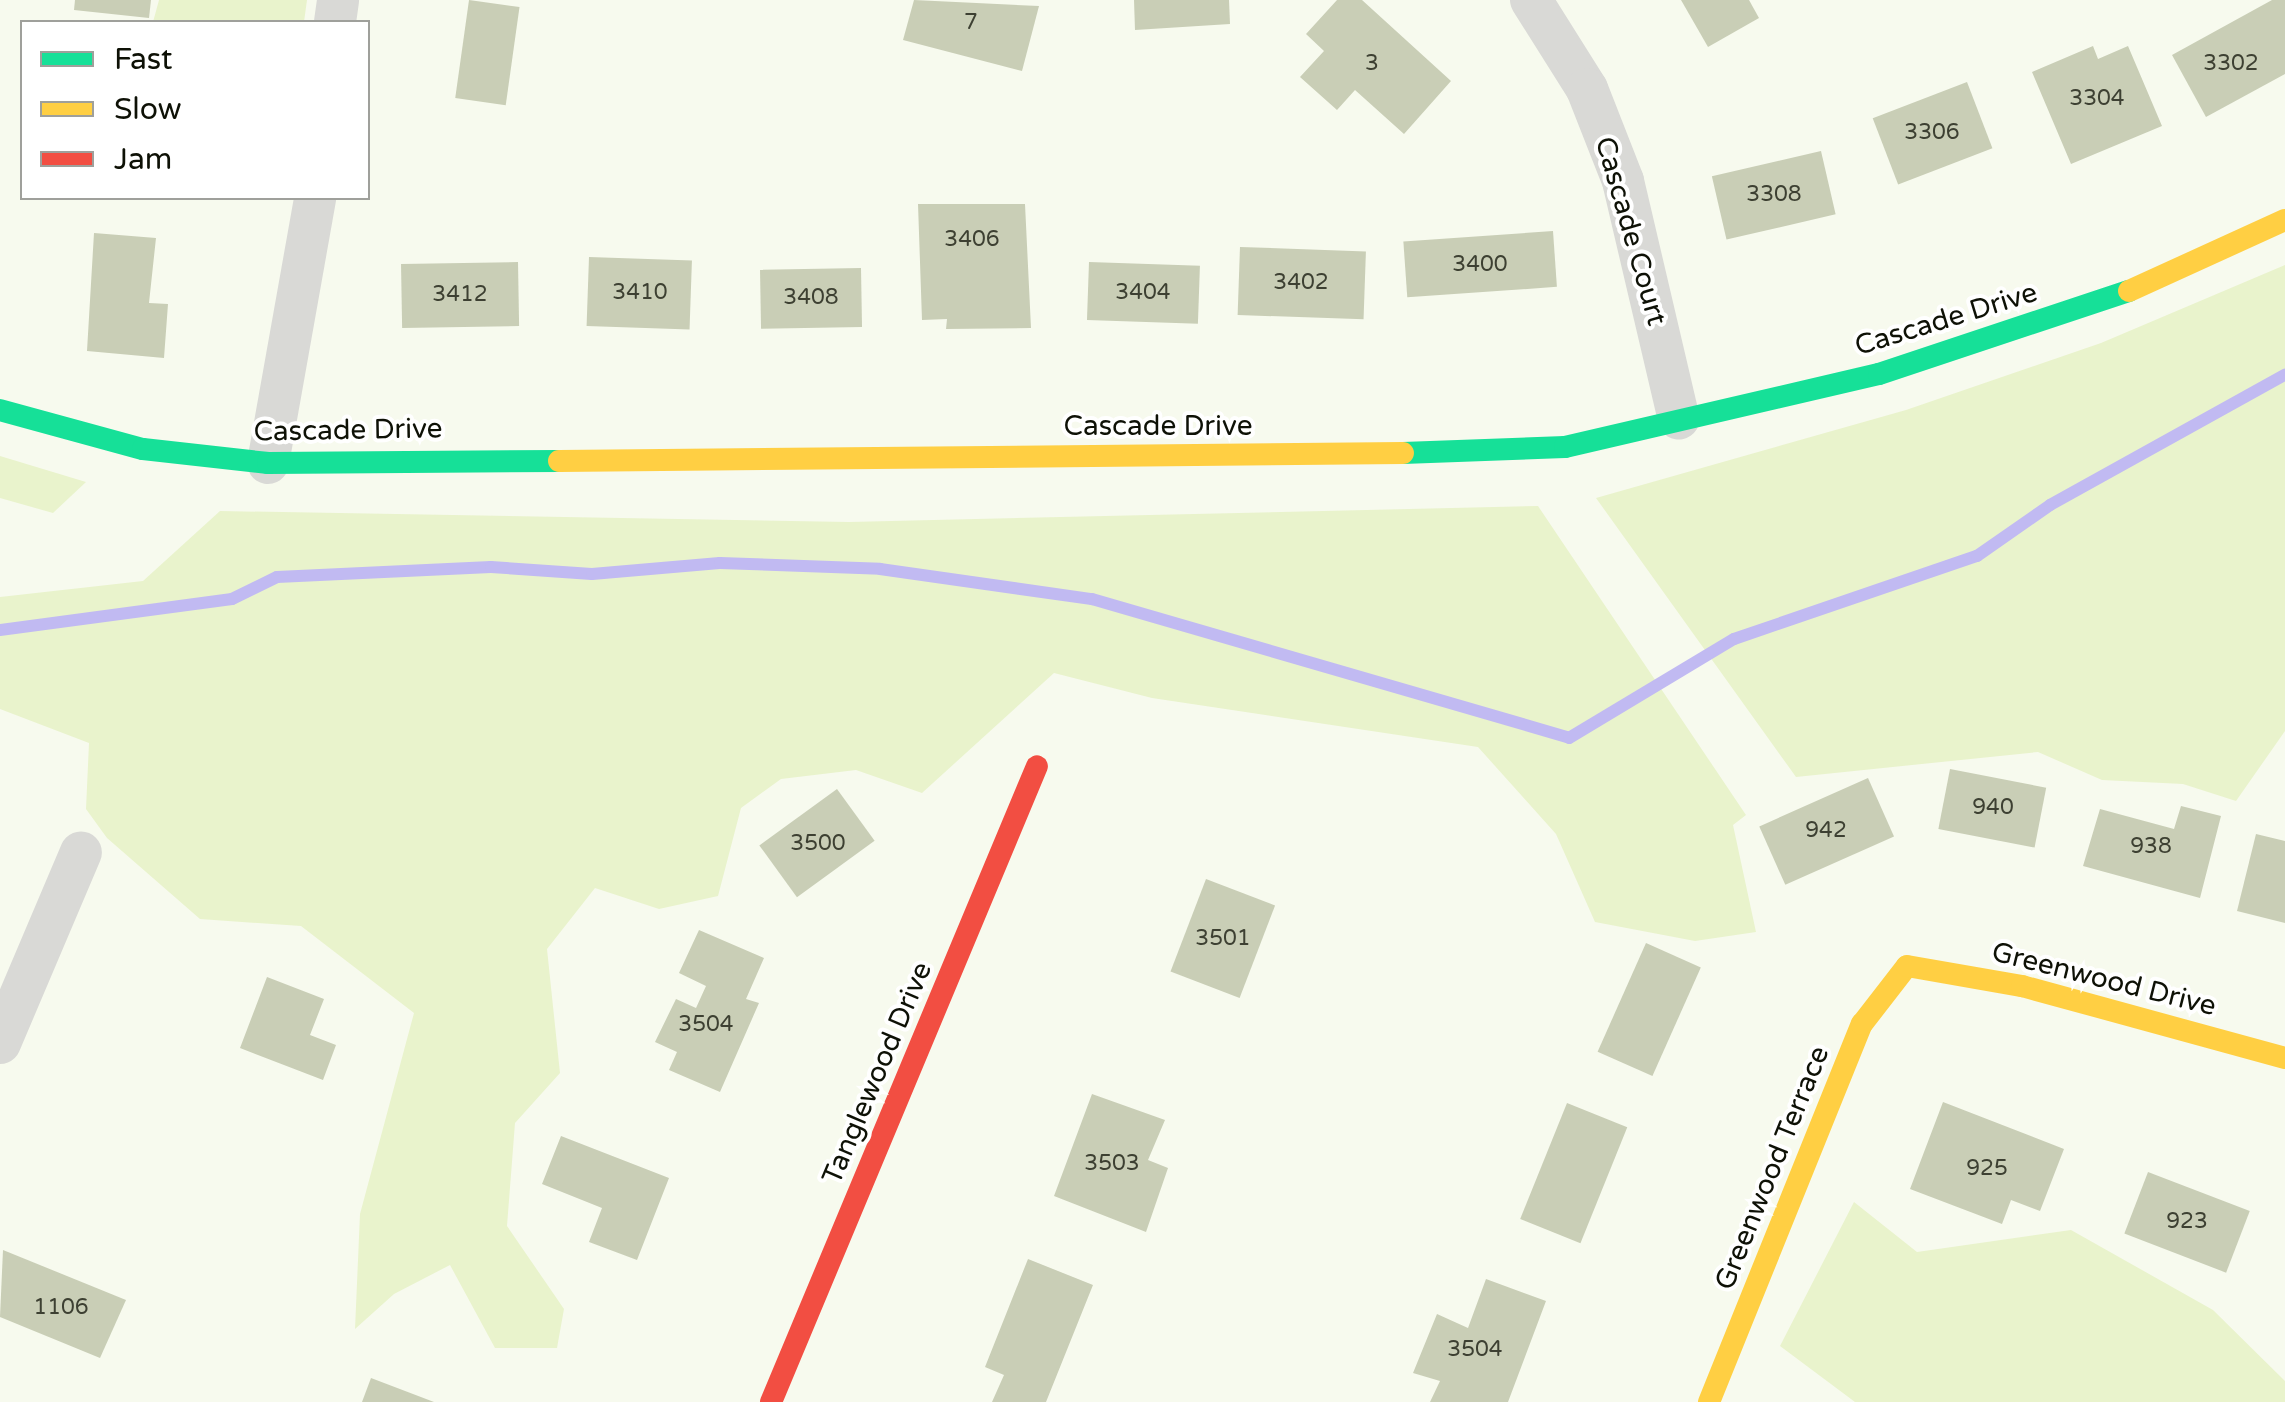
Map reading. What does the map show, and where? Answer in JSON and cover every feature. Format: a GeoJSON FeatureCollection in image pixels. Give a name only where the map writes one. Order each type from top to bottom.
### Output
{"type":"FeatureCollection","features":[{"type":"Feature","properties":{"kind":"street","name":"Cascade Court"},"geometry":{"type":"LineString","coordinates":[[1531,0],[1587,90],[1623,181],[1679,419]]}},
{"type":"Feature","properties":{"kind":"street"},"geometry":{"type":"LineString","coordinates":[[268,463],[314,200]]}},
{"type":"Feature","properties":{"kind":"street","name":"Cascade Drive"},"geometry":{"type":"LineString","coordinates":[[0,410],[143,449],[268,463],[1365,455],[1564,446],[1879,374],[2117,296],[2285,220]]}},
{"type":"Feature","properties":{"kind":"street","name":"Tanglewood Drive"},"geometry":{"type":"LineString","coordinates":[[771,1402],[1038,766]]}},
{"type":"Feature","properties":{"kind":"street"},"geometry":{"type":"LineString","coordinates":[[0,1043],[82,852]]}},
{"type":"Feature","properties":{"kind":"street","name":"Greenwood Drive"},"geometry":{"type":"LineString","coordinates":[[1907,966],[2022,986],[2285,1058]]}},
{"type":"Feature","properties":{"kind":"street","name":"Greenwood Terrace"},"geometry":{"type":"LineString","coordinates":[[1708,1402],[1862,1024],[1907,966]]}},
{"type":"Feature","properties":{"kind":"green space"},"geometry":{"type":"Polygon","coordinates":[[[159,0],[307,0],[304,20],[154,20],[159,0]]]}},
{"type":"Feature","properties":{"kind":"green space"},"geometry":{"type":"Polygon","coordinates":[[[2285,265],[2285,731],[2236,801],[2183,784],[2102,780],[2038,752],[1796,777],[1596,498],[1906,410],[2101,343],[2285,265]]]}},
{"type":"Feature","properties":{"kind":"green space"},"geometry":{"type":"Polygon","coordinates":[[[0,456],[86,482],[53,513],[0,498],[0,456]]]}},
{"type":"Feature","properties":{"kind":"green space"},"geometry":{"type":"Polygon","coordinates":[[[1538,506],[1746,815],[1733,825],[1756,932],[1695,941],[1595,922],[1556,834],[1478,747],[1152,698],[1054,673],[922,793],[856,770],[781,779],[741,808],[718,896],[659,909],[595,888],[547,949],[560,1073],[515,1123],[507,1226],[564,1309],[557,1348],[495,1348],[450,1265],[394,1294],[355,1329],[360,1214],[414,1013],[301,926],[200,919],[107,838],[86,809],[89,743],[0,709],[0,597],[143,581],[220,511],[849,522],[1538,506]]]}},
{"type":"Feature","properties":{"kind":"green space"},"geometry":{"type":"Polygon","coordinates":[[[1854,1202],[1917,1252],[2071,1230],[2213,1310],[2285,1381],[2285,1402],[1855,1402],[1780,1346],[1854,1202]]]}},
{"type":"Feature","properties":{"kind":"building"},"geometry":{"type":"Polygon","coordinates":[[[75,0],[151,0],[149,18],[74,10],[75,0]]]}},
{"type":"Feature","properties":{"kind":"building"},"geometry":{"type":"Polygon","coordinates":[[[469,0],[520,7],[506,105],[455,98],[469,0]]]}},
{"type":"Feature","properties":{"kind":"building"},"geometry":{"type":"Polygon","coordinates":[[[914,0],[1039,6],[1022,71],[903,40],[914,0]]]}},
{"type":"Feature","properties":{"kind":"building"},"geometry":{"type":"Polygon","coordinates":[[[1134,0],[1229,0],[1230,24],[1135,30],[1134,0]]]}},
{"type":"Feature","properties":{"kind":"building"},"geometry":{"type":"Polygon","coordinates":[[[1337,0],[1362,0],[1451,81],[1404,134],[1355,90],[1337,110],[1300,77],[1324,51],[1306,34],[1337,0]]]}},
{"type":"Feature","properties":{"kind":"building"},"geometry":{"type":"Polygon","coordinates":[[[1681,0],[1749,0],[1759,18],[1708,47],[1681,0]]]}},
{"type":"Feature","properties":{"kind":"building"},"geometry":{"type":"Polygon","coordinates":[[[2272,0],[2285,0],[2285,74],[2206,117],[2172,55],[2272,0]]]}},
{"type":"Feature","properties":{"kind":"building"},"geometry":{"type":"Polygon","coordinates":[[[2093,46],[2098,59],[2128,46],[2162,126],[2071,164],[2032,72],[2093,46]]]}},
{"type":"Feature","properties":{"kind":"building"},"geometry":{"type":"Polygon","coordinates":[[[1967,82],[1992,148],[1898,184],[1873,118],[1967,82]]]}},
{"type":"Feature","properties":{"kind":"building"},"geometry":{"type":"Polygon","coordinates":[[[1821,151],[1836,214],[1726,240],[1712,176],[1821,151]]]}},
{"type":"Feature","properties":{"kind":"building"},"geometry":{"type":"Polygon","coordinates":[[[918,204],[1025,204],[1031,328],[946,329],[947,319],[922,320],[918,204]]]}},
{"type":"Feature","properties":{"kind":"building"},"geometry":{"type":"Polygon","coordinates":[[[1553,231],[1557,287],[1407,297],[1403,241],[1553,231]]]}},
{"type":"Feature","properties":{"kind":"building"},"geometry":{"type":"Polygon","coordinates":[[[94,233],[156,238],[149,303],[168,304],[164,358],[87,351],[94,233]]]}},
{"type":"Feature","properties":{"kind":"building"},"geometry":{"type":"Polygon","coordinates":[[[1240,247],[1366,251],[1364,319],[1238,315],[1240,247]]]}},
{"type":"Feature","properties":{"kind":"building"},"geometry":{"type":"Polygon","coordinates":[[[589,257],[692,261],[690,330],[587,326],[589,257]]]}},
{"type":"Feature","properties":{"kind":"building"},"geometry":{"type":"Polygon","coordinates":[[[518,262],[519,326],[402,328],[401,264],[518,262]]]}},
{"type":"Feature","properties":{"kind":"building"},"geometry":{"type":"Polygon","coordinates":[[[1089,262],[1200,266],[1198,324],[1087,320],[1089,262]]]}},
{"type":"Feature","properties":{"kind":"building"},"geometry":{"type":"Polygon","coordinates":[[[861,268],[862,327],[761,329],[760,270],[861,268]]]}},
{"type":"Feature","properties":{"kind":"building"},"geometry":{"type":"Polygon","coordinates":[[[1950,769],[2046,788],[2035,848],[1938,829],[1950,769]]]}},
{"type":"Feature","properties":{"kind":"building"},"geometry":{"type":"Polygon","coordinates":[[[1868,778],[1894,836],[1785,885],[1759,826],[1868,778]]]}},
{"type":"Feature","properties":{"kind":"building"},"geometry":{"type":"Polygon","coordinates":[[[837,789],[875,841],[797,897],[759,845],[837,789]]]}},
{"type":"Feature","properties":{"kind":"building"},"geometry":{"type":"Polygon","coordinates":[[[2181,806],[2221,816],[2200,898],[2083,866],[2100,809],[2174,829],[2181,806]]]}},
{"type":"Feature","properties":{"kind":"building"},"geometry":{"type":"Polygon","coordinates":[[[2256,834],[2285,841],[2285,923],[2237,911],[2256,834]]]}},
{"type":"Feature","properties":{"kind":"building"},"geometry":{"type":"Polygon","coordinates":[[[1206,879],[1275,906],[1240,998],[1171,971],[1206,879]]]}},
{"type":"Feature","properties":{"kind":"building"},"geometry":{"type":"Polygon","coordinates":[[[699,930],[764,958],[746,999],[759,1003],[720,1092],[669,1070],[677,1052],[655,1042],[676,999],[696,1008],[706,986],[679,973],[699,930]]]}},
{"type":"Feature","properties":{"kind":"building"},"geometry":{"type":"Polygon","coordinates":[[[1646,943],[1701,967],[1652,1076],[1598,1052],[1646,943]]]}},
{"type":"Feature","properties":{"kind":"building"},"geometry":{"type":"Polygon","coordinates":[[[267,977],[324,999],[310,1035],[336,1045],[323,1080],[240,1048],[267,977]]]}},
{"type":"Feature","properties":{"kind":"building"},"geometry":{"type":"Polygon","coordinates":[[[1092,1094],[1165,1120],[1148,1160],[1168,1168],[1146,1232],[1054,1196],[1092,1094]]]}},
{"type":"Feature","properties":{"kind":"building"},"geometry":{"type":"Polygon","coordinates":[[[1943,1102],[2064,1149],[2040,1211],[2011,1200],[2002,1224],[1910,1189],[1943,1102]]]}},
{"type":"Feature","properties":{"kind":"building"},"geometry":{"type":"Polygon","coordinates":[[[1567,1103],[1627,1127],[1580,1243],[1520,1219],[1567,1103]]]}},
{"type":"Feature","properties":{"kind":"building"},"geometry":{"type":"Polygon","coordinates":[[[561,1136],[669,1178],[637,1260],[589,1242],[602,1208],[542,1184],[561,1136]]]}},
{"type":"Feature","properties":{"kind":"building"},"geometry":{"type":"Polygon","coordinates":[[[2148,1172],[2250,1211],[2226,1273],[2124,1234],[2148,1172]]]}},
{"type":"Feature","properties":{"kind":"building"},"geometry":{"type":"Polygon","coordinates":[[[3,1250],[126,1300],[100,1358],[0,1317],[3,1250]]]}},
{"type":"Feature","properties":{"kind":"building"},"geometry":{"type":"Polygon","coordinates":[[[1028,1259],[1093,1285],[1046,1402],[992,1402],[1004,1375],[985,1367],[1028,1259]]]}},
{"type":"Feature","properties":{"kind":"building"},"geometry":{"type":"Polygon","coordinates":[[[1486,1279],[1546,1301],[1508,1402],[1430,1402],[1440,1381],[1413,1373],[1437,1314],[1468,1328],[1486,1279]]]}},
{"type":"Feature","properties":{"kind":"building"},"geometry":{"type":"Polygon","coordinates":[[[371,1378],[434,1402],[362,1402],[371,1378]]]}},
{"type":"Feature","properties":{"kind":"waterway"},"geometry":{"type":"LineString","coordinates":[[0,630],[232,599],[277,577],[491,567],[592,574],[720,563],[880,569],[1092,599],[1569,738],[1734,639],[1977,556],[2050,505],[2285,375]]}},
{"type":"Feature","properties":{"kind":"traffic: fast"},"geometry":{"type":"LineString","coordinates":[[1403,453],[1565,447],[1879,374],[2129,291]]}},
{"type":"Feature","properties":{"kind":"traffic: fast"},"geometry":{"type":"LineString","coordinates":[[0,410],[143,449],[268,463],[559,461]]}},
{"type":"Feature","properties":{"kind":"traffic: slow"},"geometry":{"type":"LineString","coordinates":[[2129,291],[2285,220]]}},
{"type":"Feature","properties":{"kind":"traffic: slow"},"geometry":{"type":"LineString","coordinates":[[559,461],[1403,453]]}},
{"type":"Feature","properties":{"kind":"traffic: slow"},"geometry":{"type":"LineString","coordinates":[[1709,1402],[1862,1024],[1907,966],[2022,986],[2285,1058]]}},
{"type":"Feature","properties":{"kind":"traffic: jam"},"geometry":{"type":"LineString","coordinates":[[771,1402],[1037,766]]}}]}
